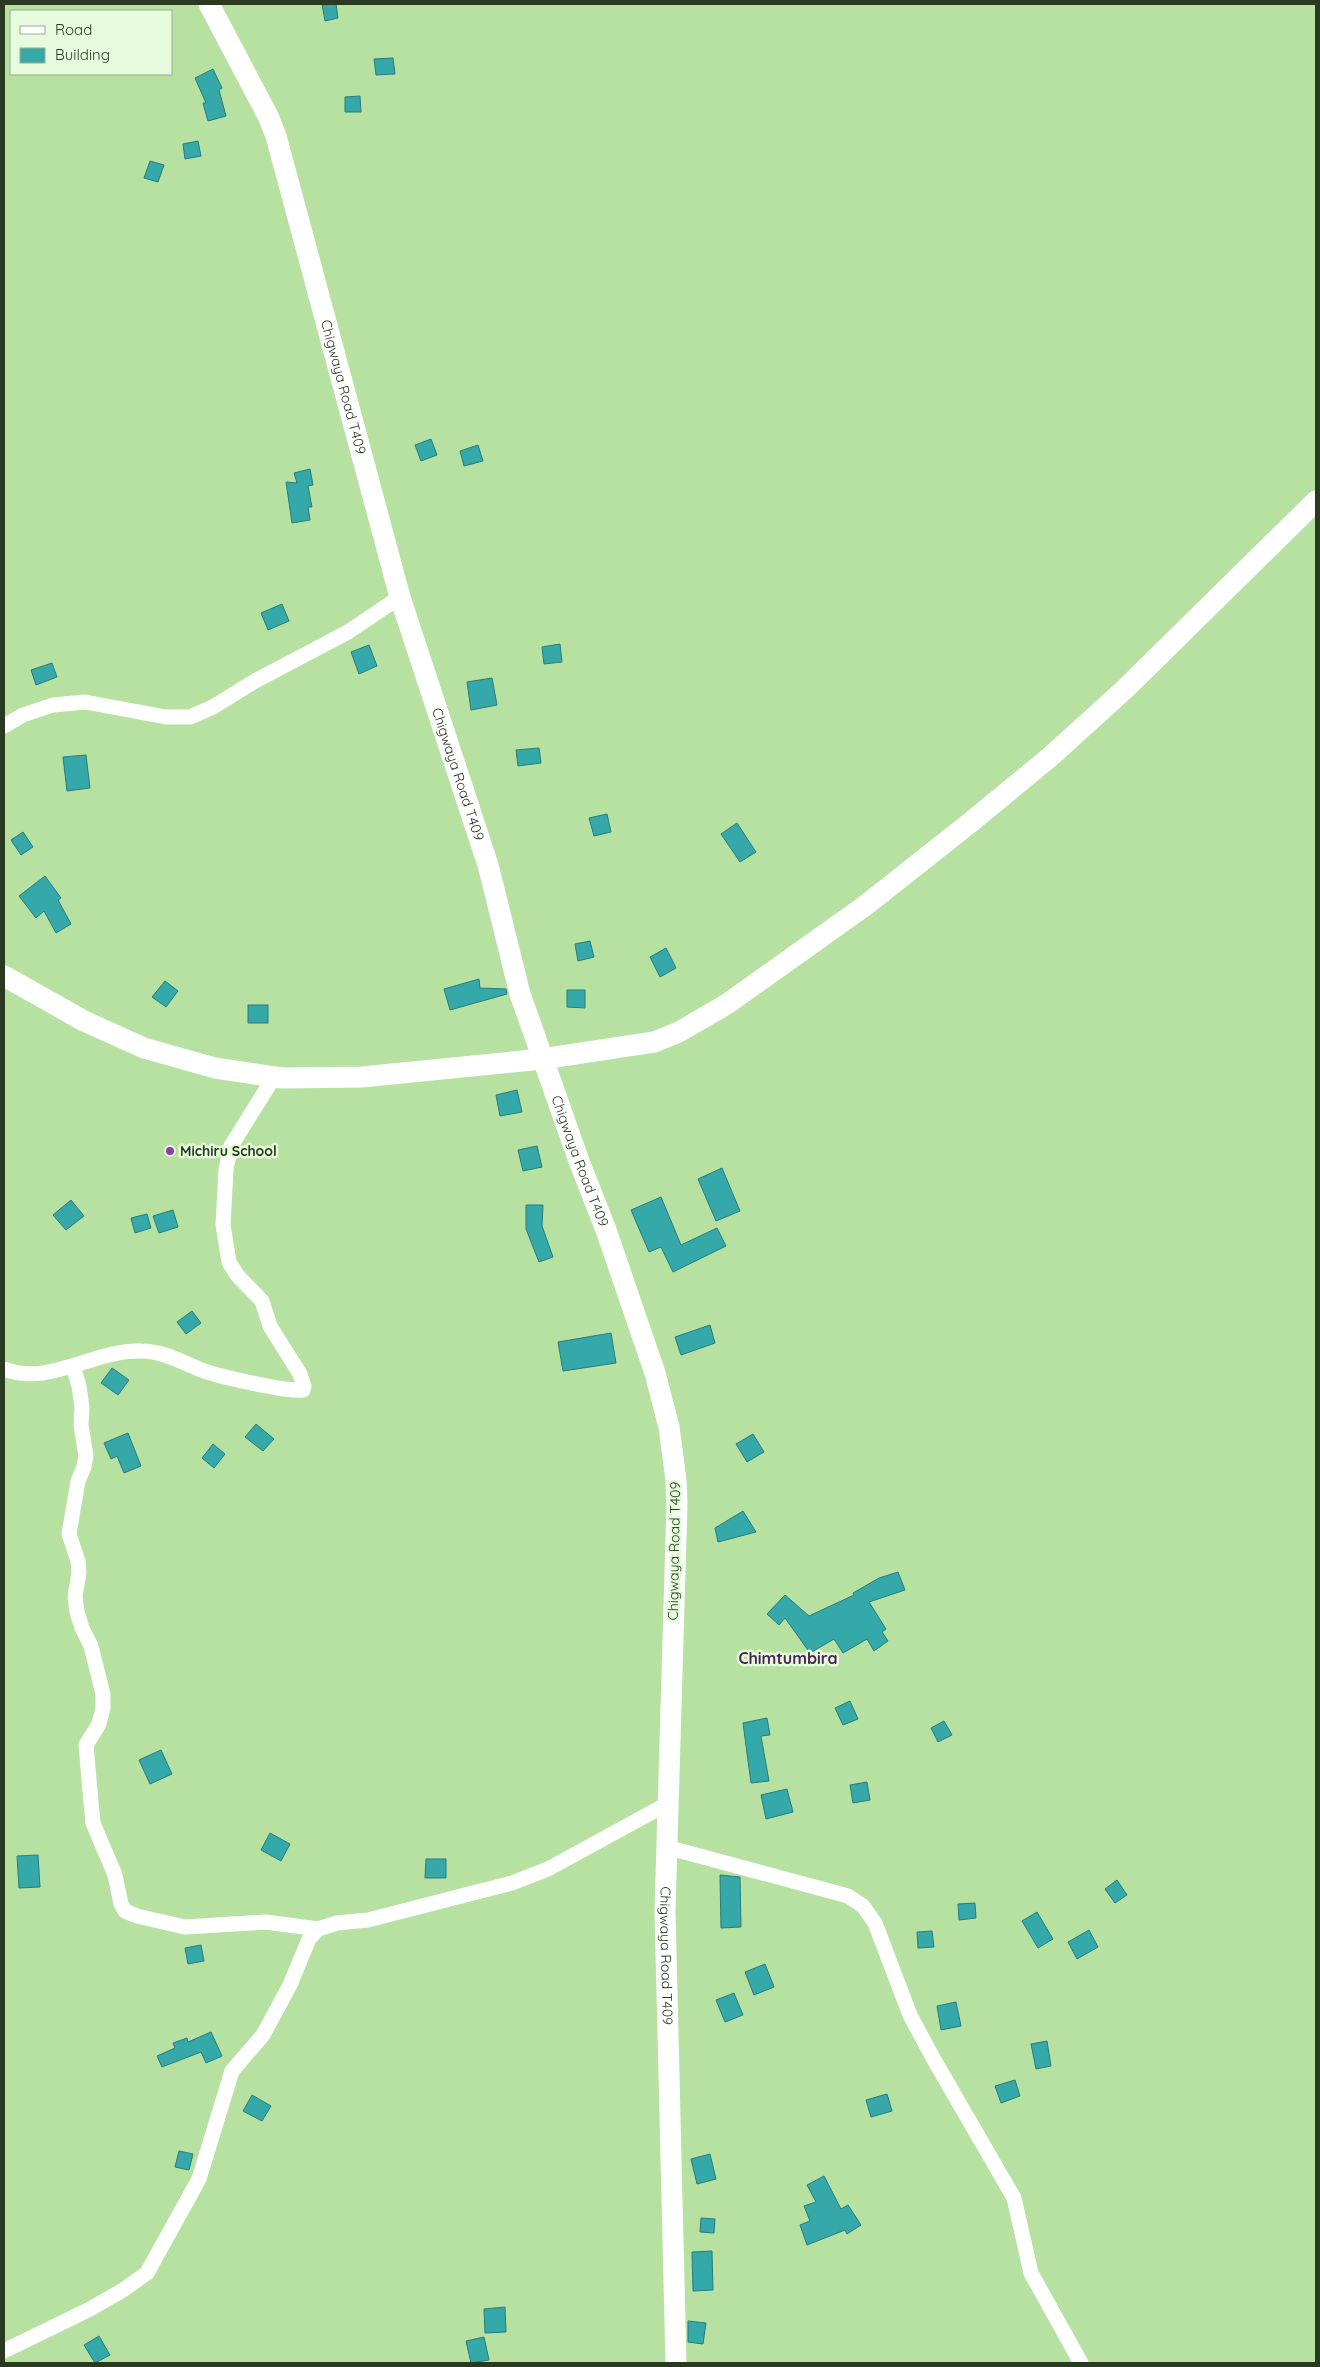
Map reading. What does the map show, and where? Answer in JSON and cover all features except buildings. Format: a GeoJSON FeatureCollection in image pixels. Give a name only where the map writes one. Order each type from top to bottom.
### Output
{"type":"FeatureCollection","features":[{"type":"Feature","properties":{"kind":"street","name":"Chigwaya Road T409"},"geometry":{"type":"LineString","coordinates":[[209,4],[268,116],[276,136],[400,597],[488,865],[520,994],[628,1292],[655,1373],[669,1426],[676,1480],[676,1504],[665,1921],[676,2363]]}},
{"type":"Feature","properties":{"kind":"street"},"geometry":{"type":"LineString","coordinates":[[4,976],[84,1021],[144,1048],[215,1068],[274,1077],[362,1078],[542,1059],[645,1043],[679,1032],[727,1004],[850,916],[971,822],[1050,757],[1125,689],[1316,501]]}},
{"type":"Feature","properties":{"kind":"street"},"geometry":{"type":"LineString","coordinates":[[4,726],[23,715],[53,704],[86,702],[166,717],[190,717],[213,707],[348,632],[400,597]]}},
{"type":"Feature","properties":{"kind":"street"},"geometry":{"type":"LineString","coordinates":[[4,1369],[25,1374],[73,1366],[116,1351],[144,1351],[187,1362],[208,1372],[284,1388],[303,1390],[304,1386],[300,1374],[270,1326],[262,1301],[237,1275],[230,1262],[223,1225],[226,1169],[231,1146],[274,1077]]}},
{"type":"Feature","properties":{"kind":"street"},"geometry":{"type":"LineString","coordinates":[[73,1366],[79,1386],[82,1408],[81,1425],[86,1456],[78,1481],[69,1534],[78,1560],[79,1572],[75,1597],[77,1612],[91,1646],[103,1694],[103,1708],[99,1724],[86,1745],[93,1823],[115,1875],[121,1904],[125,1911],[137,1916],[185,1927],[266,1922],[318,1929],[337,1923],[368,1920],[512,1883],[548,1869],[667,1804]]}},
{"type":"Feature","properties":{"kind":"street"},"geometry":{"type":"LineString","coordinates":[[666,1847],[848,1896],[863,1906],[875,1923],[896,1981],[919,2032],[1014,2198],[1031,2273],[1080,2363]]}},
{"type":"Feature","properties":{"kind":"street"},"geometry":{"type":"LineString","coordinates":[[4,2351],[90,2309],[147,2273],[199,2179],[232,2071],[263,2035],[290,1985],[309,1939],[318,1929]]}},
{"type":"Feature","properties":{"kind":"place","name":"Michiru School"},"geometry":{"type":"Point","coordinates":[170,1151]}},
{"type":"Feature","properties":{"kind":"district","name":"Chimtumbira"},"geometry":{"type":"Point","coordinates":[788,1658]}}]}
